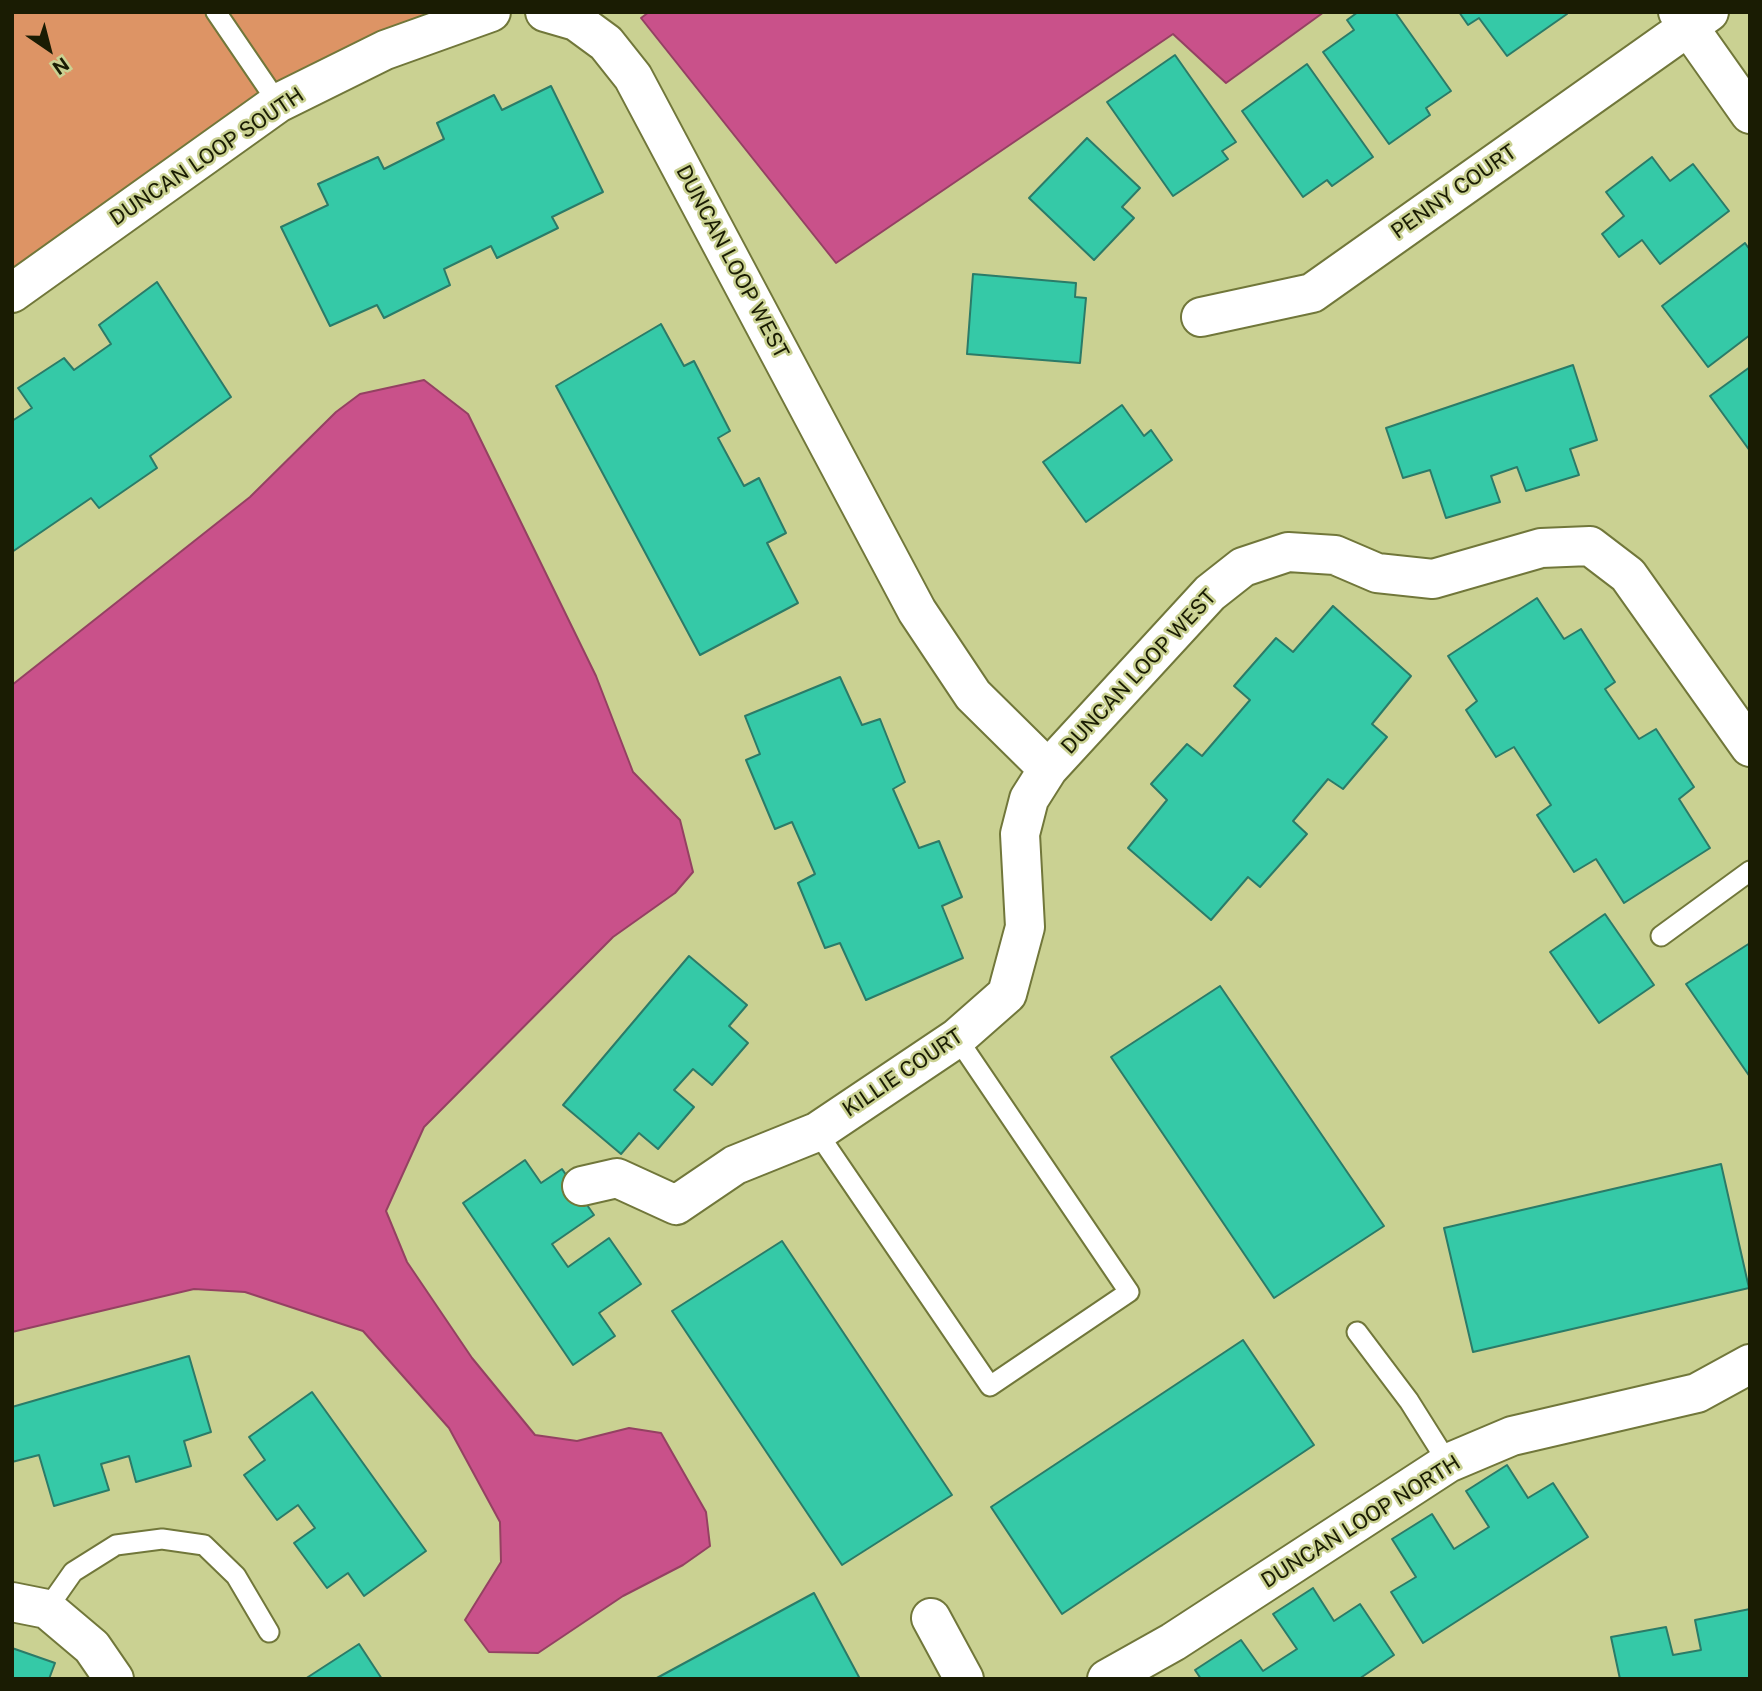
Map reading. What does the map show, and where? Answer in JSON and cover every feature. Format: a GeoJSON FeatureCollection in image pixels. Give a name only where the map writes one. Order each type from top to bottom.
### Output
{"type":"FeatureCollection","features":[{"type":"Feature","properties":{"kind":"street","name":"DUNCAN LOOP SOUTH"},"geometry":{"type":"LineString","coordinates":[[12,293],[278,103],[385,50],[491,12]]}},
{"type":"Feature","properties":{"kind":"street","name":"DUNCAN LOOP WEST"},"geometry":{"type":"LineString","coordinates":[[545,12],[576,21],[606,43],[633,77],[917,611],[973,695],[1048,769],[1210,593],[1243,567],[1288,551],[1335,555],[1377,573],[1433,579],[1541,548],[1590,546],[1628,575],[1750,747]]}},
{"type":"Feature","properties":{"kind":"street"},"geometry":{"type":"LineString","coordinates":[[1692,17],[1750,114]]}},
{"type":"Feature","properties":{"kind":"street","name":"PENNY COURT"},"geometry":{"type":"LineString","coordinates":[[1201,317],[1312,293],[1692,17]]}},
{"type":"Feature","properties":{"kind":"street","name":"KILLIE COURT"},"geometry":{"type":"LineString","coordinates":[[582,1186],[617,1178],[676,1205],[735,1165],[817,1132],[957,1038],[1007,994],[1025,927],[1020,834],[1029,799],[1048,769]]}},
{"type":"Feature","properties":{"kind":"street","name":"DUNCAN LOOP NORTH"},"geometry":{"type":"LineString","coordinates":[[1107,1679],[1173,1642],[1448,1463],[1512,1436],[1697,1393],[1750,1364]]}},
{"type":"Feature","properties":{"kind":"street"},"geometry":{"type":"LineString","coordinates":[[30,1605],[92,1647],[114,1679]]}},
{"type":"Feature","properties":{"kind":"street"},"geometry":{"type":"LineString","coordinates":[[932,1618],[964,1679]]}},
{"type":"Feature","properties":{"kind":"lane"},"geometry":{"type":"LineString","coordinates":[[216,12],[278,103]]}},
{"type":"Feature","properties":{"kind":"lane"},"geometry":{"type":"LineString","coordinates":[[1661,936],[1750,871]]}},
{"type":"Feature","properties":{"kind":"lane"},"geometry":{"type":"LineString","coordinates":[[817,1132],[990,1386],[1129,1292],[957,1038]]}},
{"type":"Feature","properties":{"kind":"lane"},"geometry":{"type":"LineString","coordinates":[[1357,1332],[1409,1401],[1448,1463]]}},
{"type":"Feature","properties":{"kind":"lane"},"geometry":{"type":"LineString","coordinates":[[30,1605],[73,1572],[116,1545],[162,1539],[204,1545],[236,1576],[269,1632]]}},
{"type":"Feature","properties":{"kind":"shaded area"},"geometry":{"type":"Polygon","coordinates":[[[12,12],[440,12],[12,289],[12,12]]]}},
{"type":"Feature","properties":{"kind":"shaded area"},"geometry":{"type":"Polygon","coordinates":[[[649,12],[1324,12],[1226,83],[1173,34],[836,263],[641,18],[649,12]]]}},
{"type":"Feature","properties":{"kind":"shaded area"},"geometry":{"type":"Polygon","coordinates":[[[424,380],[468,414],[596,676],[633,772],[680,820],[693,872],[675,893],[613,937],[424,1127],[386,1211],[407,1262],[472,1358],[535,1435],[577,1441],[629,1428],[661,1433],[706,1512],[710,1546],[683,1565],[623,1596],[538,1653],[489,1652],[465,1620],[501,1562],[500,1522],[449,1428],[363,1331],[245,1292],[194,1289],[12,1332],[12,685],[250,497],[336,412],[360,394],[424,380]]]}},
{"type":"Feature","properties":{"kind":"building"},"geometry":{"type":"Polygon","coordinates":[[[1358,12],[1395,12],[1451,91],[1426,108],[1430,115],[1389,144],[1323,52],[1354,30],[1347,20],[1358,12]]]}},
{"type":"Feature","properties":{"kind":"building"},"geometry":{"type":"Polygon","coordinates":[[[1459,12],[1567,14],[1507,56],[1479,18],[1468,25],[1459,12]]]}},
{"type":"Feature","properties":{"kind":"building"},"geometry":{"type":"Polygon","coordinates":[[[1175,55],[1236,142],[1222,151],[1228,159],[1173,196],[1107,102],[1175,55]]]}},
{"type":"Feature","properties":{"kind":"building"},"geometry":{"type":"Polygon","coordinates":[[[1307,64],[1373,157],[1332,186],[1327,180],[1303,197],[1242,111],[1307,64]]]}},
{"type":"Feature","properties":{"kind":"building"},"geometry":{"type":"Polygon","coordinates":[[[551,86],[603,192],[552,217],[558,228],[497,258],[491,246],[444,269],[450,285],[384,318],[377,305],[330,326],[281,227],[328,205],[318,184],[378,157],[384,169],[444,139],[437,123],[494,95],[502,110],[551,86]]]}},
{"type":"Feature","properties":{"kind":"building"},"geometry":{"type":"Polygon","coordinates":[[[1087,138],[1140,188],[1122,207],[1134,218],[1094,260],[1029,198],[1087,138]]]}},
{"type":"Feature","properties":{"kind":"building"},"geometry":{"type":"Polygon","coordinates":[[[1652,157],[1670,181],[1693,164],[1729,211],[1660,264],[1642,240],[1619,257],[1602,234],[1624,216],[1606,192],[1652,157]]]}},
{"type":"Feature","properties":{"kind":"building"},"geometry":{"type":"Polygon","coordinates":[[[1745,243],[1750,250],[1750,335],[1708,367],[1662,306],[1745,243]]]}},
{"type":"Feature","properties":{"kind":"building"},"geometry":{"type":"Polygon","coordinates":[[[973,274],[1076,283],[1075,297],[1086,298],[1080,363],[967,354],[973,274]]]}},
{"type":"Feature","properties":{"kind":"building"},"geometry":{"type":"Polygon","coordinates":[[[157,282],[231,397],[150,456],[157,468],[99,508],[91,498],[12,552],[12,421],[32,408],[18,388],[64,358],[74,370],[111,344],[99,325],[157,282]]]}},
{"type":"Feature","properties":{"kind":"building"},"geometry":{"type":"Polygon","coordinates":[[[661,324],[684,366],[694,361],[730,431],[718,438],[744,486],[759,478],[786,533],[767,543],[798,603],[700,655],[556,386],[661,324]]]}},
{"type":"Feature","properties":{"kind":"building"},"geometry":{"type":"Polygon","coordinates":[[[1573,365],[1597,440],[1570,449],[1579,475],[1526,491],[1517,467],[1491,476],[1500,502],[1446,518],[1430,470],[1403,478],[1386,428],[1573,365]]]}},
{"type":"Feature","properties":{"kind":"building"},"geometry":{"type":"Polygon","coordinates":[[[1750,367],[1750,451],[1710,396],[1750,367]]]}},
{"type":"Feature","properties":{"kind":"building"},"geometry":{"type":"Polygon","coordinates":[[[1122,405],[1144,436],[1151,430],[1172,460],[1086,522],[1043,462],[1122,405]]]}},
{"type":"Feature","properties":{"kind":"building"},"geometry":{"type":"Polygon","coordinates":[[[1537,598],[1564,639],[1581,629],[1615,682],[1605,689],[1639,739],[1656,729],[1694,787],[1679,799],[1710,848],[1624,903],[1596,859],[1574,872],[1537,815],[1551,805],[1514,747],[1496,757],[1466,710],[1477,701],[1448,656],[1537,598]]]}},
{"type":"Feature","properties":{"kind":"building"},"geometry":{"type":"Polygon","coordinates":[[[1333,606],[1411,676],[1372,724],[1387,737],[1343,789],[1328,779],[1293,821],[1307,834],[1260,887],[1248,877],[1211,920],[1128,848],[1167,800],[1151,784],[1187,744],[1202,756],[1250,700],[1234,686],[1276,638],[1293,652],[1333,606]]]}},
{"type":"Feature","properties":{"kind":"building"},"geometry":{"type":"Polygon","coordinates":[[[840,677],[862,725],[880,719],[905,782],[893,789],[919,848],[939,841],[962,897],[942,906],[963,958],[866,1000],[840,943],[825,948],[798,883],[815,874],[792,822],[775,829],[746,760],[760,754],[745,716],[840,677]]]}},
{"type":"Feature","properties":{"kind":"building"},"geometry":{"type":"Polygon","coordinates":[[[1605,914],[1654,985],[1599,1023],[1550,952],[1605,914]]]}},
{"type":"Feature","properties":{"kind":"building"},"geometry":{"type":"Polygon","coordinates":[[[1750,943],[1750,1077],[1686,984],[1750,943]]]}},
{"type":"Feature","properties":{"kind":"building"},"geometry":{"type":"Polygon","coordinates":[[[689,956],[747,1005],[729,1026],[748,1043],[712,1085],[693,1069],[674,1090],[694,1107],[658,1149],[639,1133],[621,1154],[563,1105],[689,956]]]}},
{"type":"Feature","properties":{"kind":"building"},"geometry":{"type":"Polygon","coordinates":[[[1220,986],[1384,1226],[1274,1298],[1111,1057],[1220,986]]]}},
{"type":"Feature","properties":{"kind":"building"},"geometry":{"type":"Polygon","coordinates":[[[525,1160],[541,1183],[562,1169],[594,1215],[552,1244],[568,1267],[609,1238],[641,1284],[599,1313],[615,1336],[573,1365],[463,1203],[525,1160]]]}},
{"type":"Feature","properties":{"kind":"building"},"geometry":{"type":"Polygon","coordinates":[[[1721,1164],[1749,1288],[1473,1352],[1444,1228],[1721,1164]]]}},
{"type":"Feature","properties":{"kind":"building"},"geometry":{"type":"Polygon","coordinates":[[[782,1241],[952,1495],[842,1565],[672,1311],[782,1241]]]}},
{"type":"Feature","properties":{"kind":"building"},"geometry":{"type":"Polygon","coordinates":[[[1243,1340],[1314,1445],[1062,1614],[991,1507],[1243,1340]]]}},
{"type":"Feature","properties":{"kind":"building"},"geometry":{"type":"Polygon","coordinates":[[[189,1356],[211,1432],[184,1441],[191,1466],[136,1482],[129,1456],[101,1464],[109,1490],[54,1506],[39,1455],[12,1462],[12,1407],[189,1356]]]}},
{"type":"Feature","properties":{"kind":"building"},"geometry":{"type":"Polygon","coordinates":[[[312,1392],[426,1551],[364,1596],[348,1573],[327,1588],[294,1543],[315,1528],[298,1505],[277,1520],[244,1475],[265,1460],[249,1437],[312,1392]]]}},
{"type":"Feature","properties":{"kind":"building"},"geometry":{"type":"Polygon","coordinates":[[[1507,1465],[1528,1498],[1553,1483],[1588,1537],[1423,1643],[1391,1592],[1416,1577],[1392,1539],[1432,1514],[1454,1549],[1489,1527],[1466,1491],[1507,1465]]]}},
{"type":"Feature","properties":{"kind":"building"},"geometry":{"type":"Polygon","coordinates":[[[1313,1588],[1334,1621],[1360,1604],[1394,1655],[1359,1679],[1201,1679],[1195,1670],[1241,1640],[1263,1671],[1297,1649],[1273,1614],[1313,1588]]]}},
{"type":"Feature","properties":{"kind":"building"},"geometry":{"type":"Polygon","coordinates":[[[814,1593],[860,1679],[655,1679],[814,1593]]]}},
{"type":"Feature","properties":{"kind":"building"},"geometry":{"type":"Polygon","coordinates":[[[1750,1609],[1750,1679],[1620,1679],[1611,1637],[1666,1627],[1673,1655],[1701,1650],[1695,1620],[1750,1609]]]}},
{"type":"Feature","properties":{"kind":"building"},"geometry":{"type":"Polygon","coordinates":[[[359,1644],[382,1679],[305,1679],[359,1644]]]}},
{"type":"Feature","properties":{"kind":"building"},"geometry":{"type":"Polygon","coordinates":[[[12,1648],[55,1663],[49,1679],[12,1679],[12,1648]]]}}]}
